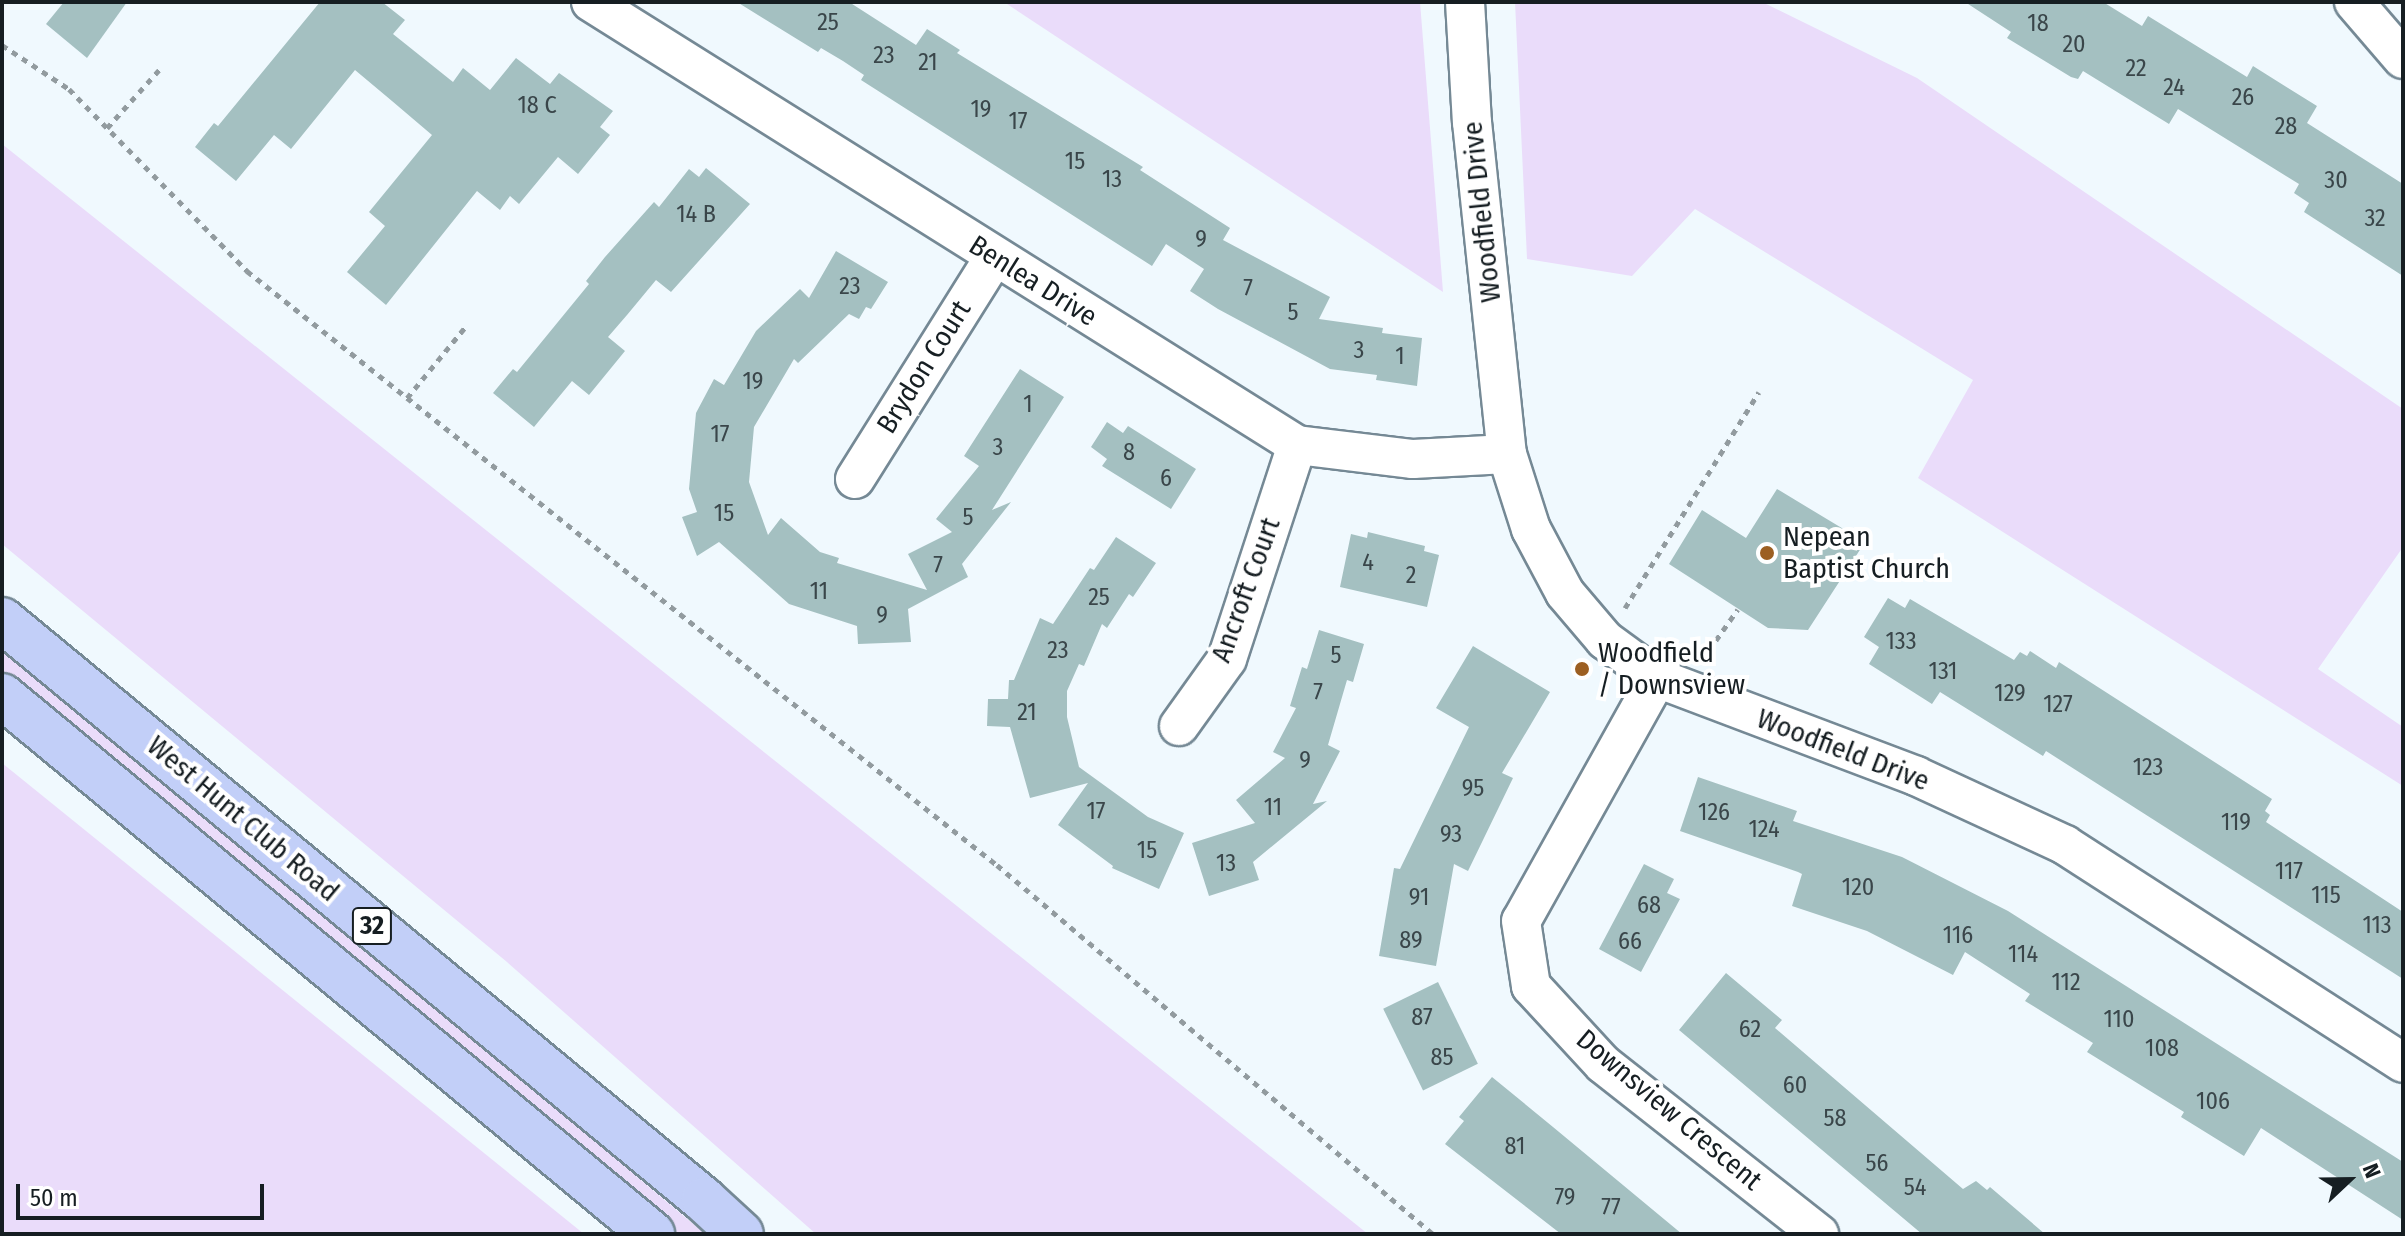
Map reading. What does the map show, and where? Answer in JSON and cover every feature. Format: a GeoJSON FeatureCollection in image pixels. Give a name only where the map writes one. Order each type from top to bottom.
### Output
{"type":"FeatureCollection","features":[{"type":"Feature","properties":{"kind":"main road","name":"West Hunt Club Road"},"geometry":{"type":"LineString","coordinates":[[2,620],[741,1234]]}},
{"type":"Feature","properties":{"kind":"main road","name":"West Hunt Club Road"},"geometry":{"type":"LineString","coordinates":[[2,696],[652,1234]]}},
{"type":"Feature","properties":{"kind":"street","name":"Benlea Drive"},"geometry":{"type":"LineString","coordinates":[[591,2],[1297,445],[1413,459],[1507,454]]}},
{"type":"Feature","properties":{"kind":"street","name":"Woodfield Drive"},"geometry":{"type":"LineString","coordinates":[[1465,2],[1474,137],[1507,454],[1531,529],[1565,593],[1605,640],[1670,683],[1916,776],[2065,845],[2403,1063]]}},
{"type":"Feature","properties":{"kind":"street"},"geometry":{"type":"LineString","coordinates":[[2353,2],[2403,59]]}},
{"type":"Feature","properties":{"kind":"street","name":"Brydon Court"},"geometry":{"type":"LineString","coordinates":[[855,479],[994,257]]}},
{"type":"Feature","properties":{"kind":"street","name":"Ancroft Court"},"geometry":{"type":"LineString","coordinates":[[1179,726],[1227,659],[1297,445]]}},
{"type":"Feature","properties":{"kind":"street","name":"Downsview Crescent"},"geometry":{"type":"LineString","coordinates":[[1670,683],[1521,921],[1531,986],[1603,1064],[1819,1234]]}},
{"type":"Feature","properties":{"kind":"path"},"geometry":{"type":"LineString","coordinates":[[2,45],[69,89],[247,271],[997,865],[1433,1234]]}},
{"type":"Feature","properties":{"kind":"path"},"geometry":{"type":"LineString","coordinates":[[107,128],[159,70]]}},
{"type":"Feature","properties":{"kind":"path"},"geometry":{"type":"LineString","coordinates":[[407,398],[467,325]]}},
{"type":"Feature","properties":{"kind":"path"},"geometry":{"type":"LineString","coordinates":[[1605,640],[1759,392]]}},
{"type":"Feature","properties":{"kind":"path"},"geometry":{"type":"LineString","coordinates":[[1670,683],[1738,609]]}},
{"type":"Feature","properties":{"kind":"shaded area"},"geometry":{"type":"Polygon","coordinates":[[[1004,2],[1420,2],[1443,292],[1004,2]]]}},
{"type":"Feature","properties":{"kind":"shaded area"},"geometry":{"type":"Polygon","coordinates":[[[1515,2],[1762,2],[1917,78],[2403,409],[2403,547],[2318,669],[2403,727],[2403,786],[1918,478],[1973,380],[1695,209],[1632,276],[1527,259],[1515,2]]]}},
{"type":"Feature","properties":{"kind":"shaded area"},"geometry":{"type":"Polygon","coordinates":[[[2,144],[1368,1234],[816,1234],[507,962],[2,544],[2,144]]]}},
{"type":"Feature","properties":{"kind":"shaded area"},"geometry":{"type":"Polygon","coordinates":[[[2,644],[705,1234],[662,1234],[2,681],[2,644]]]}},
{"type":"Feature","properties":{"kind":"shaded area"},"geometry":{"type":"Polygon","coordinates":[[[2,763],[584,1234],[2,1234],[2,763]]]}},
{"type":"Feature","properties":{"kind":"building"},"geometry":{"type":"Polygon","coordinates":[[[64,2],[127,2],[87,58],[46,24],[64,2]]]}},
{"type":"Feature","properties":{"kind":"building"},"geometry":{"type":"Polygon","coordinates":[[[320,2],[382,2],[405,20],[393,34],[453,82],[463,68],[490,90],[516,58],[550,84],[559,73],[613,111],[600,127],[610,135],[578,174],[558,157],[519,204],[510,196],[500,210],[477,191],[386,305],[347,272],[385,226],[369,212],[432,135],[355,70],[291,149],[274,135],[236,181],[195,147],[214,123],[218,126],[320,2]]]}},
{"type":"Feature","properties":{"kind":"building"},"geometry":{"type":"Polygon","coordinates":[[[737,2],[849,2],[916,45],[927,29],[960,50],[957,53],[1143,167],[1140,170],[1230,228],[1223,240],[1330,297],[1319,319],[1383,328],[1382,333],[1422,338],[1417,386],[1376,380],[1377,375],[1330,369],[1218,309],[1190,291],[1204,269],[1166,244],[1152,266],[861,80],[864,75],[843,61],[821,48],[818,52],[737,2]]]}},
{"type":"Feature","properties":{"kind":"building"},"geometry":{"type":"Polygon","coordinates":[[[1965,2],[2103,2],[2142,26],[2148,16],[2247,77],[2253,66],[2317,106],[2307,123],[2403,184],[2403,276],[2304,212],[2309,203],[2294,193],[2299,184],[2178,109],[2169,124],[2083,71],[2078,79],[2071,77],[2007,38],[2011,32],[1965,2]]]}},
{"type":"Feature","properties":{"kind":"building"},"geometry":{"type":"Polygon","coordinates":[[[706,168],[750,204],[671,292],[656,280],[608,337],[625,351],[589,395],[572,381],[534,427],[493,393],[513,369],[517,372],[589,284],[586,281],[605,257],[654,202],[659,207],[689,169],[699,177],[706,168]]]}},
{"type":"Feature","properties":{"kind":"building"},"geometry":{"type":"Polygon","coordinates":[[[836,251],[888,282],[871,309],[866,307],[859,319],[849,314],[798,363],[794,359],[754,427],[749,482],[768,535],[781,518],[820,552],[839,558],[837,563],[927,590],[908,554],[952,532],[936,519],[979,466],[964,456],[1020,369],[1064,397],[992,510],[1011,502],[962,564],[968,577],[908,609],[911,642],[858,644],[857,626],[789,604],[719,542],[697,556],[682,517],[697,512],[689,489],[696,413],[714,379],[724,385],[756,331],[800,289],[809,298],[836,251]]]}},
{"type":"Feature","properties":{"kind":"building"},"geometry":{"type":"Polygon","coordinates":[[[1107,422],[1123,433],[1128,426],[1196,469],[1171,509],[1102,466],[1107,459],[1091,447],[1107,422]]]}},
{"type":"Feature","properties":{"kind":"building","name":"Nepean Baptist Church"},"geometry":{"type":"Polygon","coordinates":[[[1777,489],[1865,542],[1808,630],[1768,628],[1669,564],[1702,510],[1746,538],[1777,489]]]}},
{"type":"Feature","properties":{"kind":"building"},"geometry":{"type":"Polygon","coordinates":[[[1368,532],[1425,546],[1424,551],[1439,555],[1427,607],[1340,587],[1351,534],[1367,538],[1368,532]]]}},
{"type":"Feature","properties":{"kind":"building"},"geometry":{"type":"Polygon","coordinates":[[[1116,537],[1156,563],[1133,597],[1129,594],[1107,628],[1102,624],[1084,666],[1079,664],[1067,691],[1067,717],[1079,767],[1148,817],[1184,833],[1159,889],[1112,868],[1058,825],[1088,783],[1030,798],[1010,727],[987,726],[988,699],[1008,699],[1009,680],[1014,680],[1040,618],[1053,624],[1090,568],[1094,570],[1116,537]]]}},
{"type":"Feature","properties":{"kind":"building"},"geometry":{"type":"Polygon","coordinates":[[[1888,598],[1905,608],[1910,599],[2014,660],[2020,652],[2027,656],[2030,651],[2056,668],[2059,662],[2272,799],[2265,811],[2270,815],[2266,822],[2403,912],[2403,979],[2046,751],[2043,756],[1940,692],[1932,704],[1869,664],[1879,647],[1864,637],[1888,598]]]}},
{"type":"Feature","properties":{"kind":"building"},"geometry":{"type":"Polygon","coordinates":[[[1319,630],[1364,644],[1353,682],[1347,680],[1328,745],[1340,751],[1313,804],[1327,801],[1253,862],[1259,880],[1209,896],[1192,843],[1255,823],[1236,800],[1285,758],[1273,752],[1296,708],[1290,706],[1302,667],[1307,669],[1319,630]]]}},
{"type":"Feature","properties":{"kind":"building"},"geometry":{"type":"Polygon","coordinates":[[[1473,646],[1550,692],[1502,773],[1513,778],[1468,871],[1454,864],[1436,966],[1379,956],[1394,868],[1400,869],[1469,727],[1436,708],[1473,646]]]}},
{"type":"Feature","properties":{"kind":"building"},"geometry":{"type":"Polygon","coordinates":[[[1698,777],[1797,811],[1793,821],[1902,857],[2008,911],[2403,1162],[2403,1220],[2261,1128],[2244,1156],[2181,1117],[2184,1112],[2087,1052],[2093,1043],[2025,1001],[2030,994],[1965,952],[1953,975],[1867,931],[1792,906],[1802,874],[1680,831],[1698,777]]]}},
{"type":"Feature","properties":{"kind":"building"},"geometry":{"type":"Polygon","coordinates":[[[1644,864],[1674,879],[1667,893],[1680,899],[1641,972],[1599,949],[1644,864]]]}},
{"type":"Feature","properties":{"kind":"building"},"geometry":{"type":"Polygon","coordinates":[[[1726,973],[1782,1020],[1775,1028],[1963,1189],[1976,1181],[1987,1190],[1990,1187],[2045,1234],[1922,1234],[1679,1030],[1726,973]]]}},
{"type":"Feature","properties":{"kind":"building"},"geometry":{"type":"Polygon","coordinates":[[[1438,982],[1478,1064],[1423,1091],[1383,1009],[1438,982]]]}},
{"type":"Feature","properties":{"kind":"building"},"geometry":{"type":"Polygon","coordinates":[[[1492,1077],[1682,1234],[1561,1234],[1445,1144],[1464,1121],[1459,1117],[1492,1077]]]}},
{"type":"Feature","properties":{"kind":"place","name":"Nepean Baptist Church"},"geometry":{"type":"Point","coordinates":[1767,553]}},
{"type":"Feature","properties":{"kind":"place","name":"Woodfield / Downsview"},"geometry":{"type":"Point","coordinates":[1582,669]}}]}
